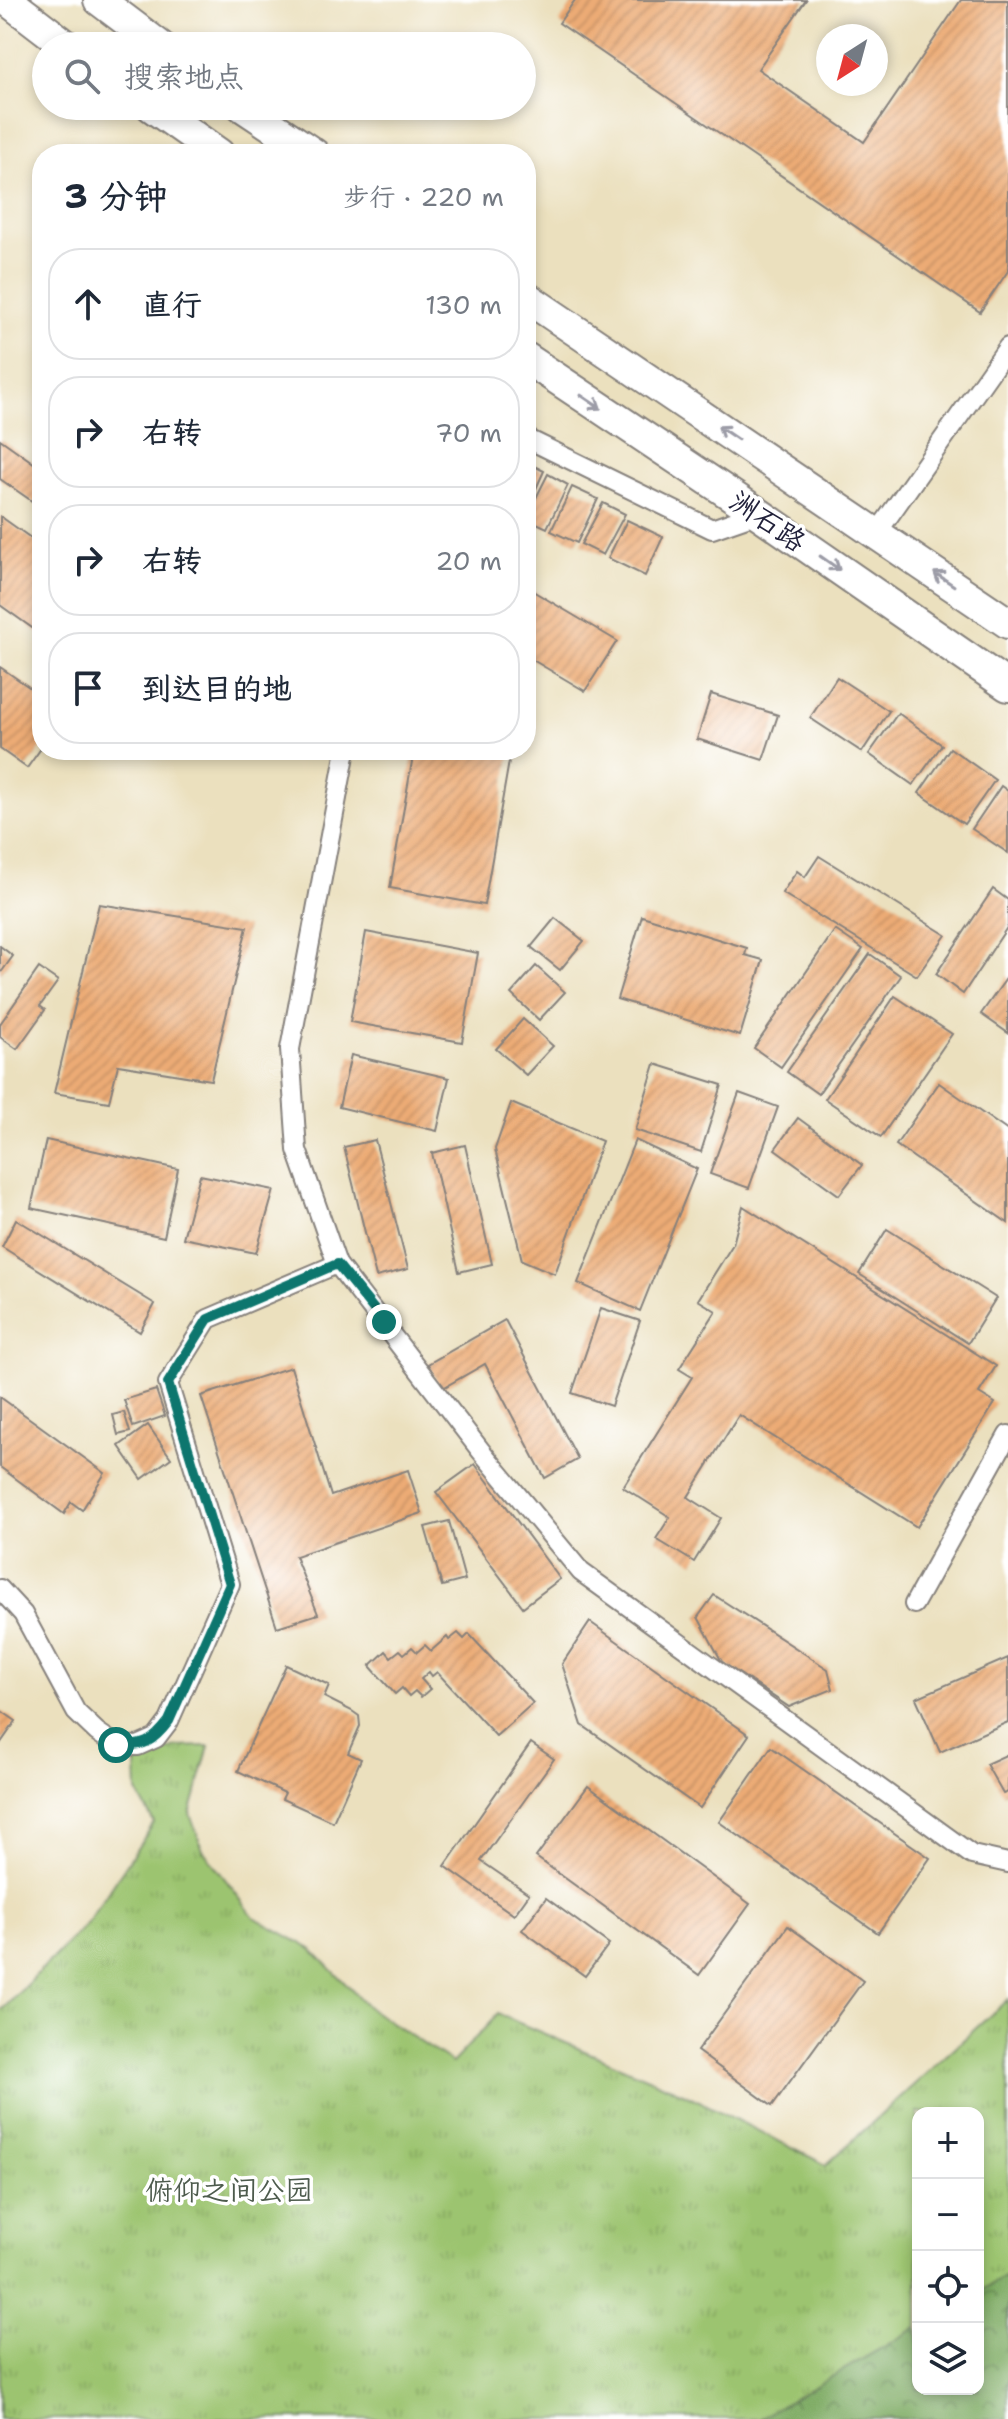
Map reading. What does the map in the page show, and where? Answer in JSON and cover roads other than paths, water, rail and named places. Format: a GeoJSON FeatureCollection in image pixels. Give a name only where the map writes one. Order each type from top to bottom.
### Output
{"type":"FeatureCollection","features":[{"type":"Feature","properties":{"kind":"main road"},"geometry":{"type":"LineString","coordinates":[[7,0],[48,32]]}},
{"type":"Feature","properties":{"kind":"main road"},"geometry":{"type":"LineString","coordinates":[[99,0],[141,32]]}},
{"type":"Feature","properties":{"kind":"main road"},"geometry":{"type":"LineString","coordinates":[[0,10],[38,25]]}},
{"type":"Feature","properties":{"kind":"main road"},"geometry":{"type":"LineString","coordinates":[[168,120],[198,144]]}},
{"type":"Feature","properties":{"kind":"main road"},"geometry":{"type":"LineString","coordinates":[[263,120],[299,144]]}},
{"type":"Feature","properties":{"kind":"main road","name":"洲石路"},"geometry":{"type":"LineString","coordinates":[[536,304],[1008,623]]}},
{"type":"Feature","properties":{"kind":"main road","name":"洲石路"},"geometry":{"type":"LineString","coordinates":[[536,365],[1008,686]]}},
{"type":"Feature","properties":{"kind":"street"},"geometry":{"type":"LineString","coordinates":[[877,533],[1008,347]]}},
{"type":"Feature","properties":{"kind":"street"},"geometry":{"type":"LineString","coordinates":[[536,443],[712,529],[758,513]]}},
{"type":"Feature","properties":{"kind":"street"},"geometry":{"type":"LineString","coordinates":[[344,760],[290,1049],[297,1150],[337,1264],[481,1451],[581,1572],[972,1855],[1008,1863]]}},
{"type":"Feature","properties":{"kind":"street"},"geometry":{"type":"LineString","coordinates":[[0,1589],[23,1614],[76,1712],[116,1745],[138,1746],[156,1738],[169,1721],[230,1584],[168,1383],[208,1319],[337,1264]]}},
{"type":"Feature","properties":{"kind":"street"},"geometry":{"type":"LineString","coordinates":[[914,1604],[1008,1435]]}},
{"type":"Feature","properties":{"kind":"park label","name":"俯仰之间公园"},"geometry":{"type":"Point","coordinates":[229,2190]}}]}
